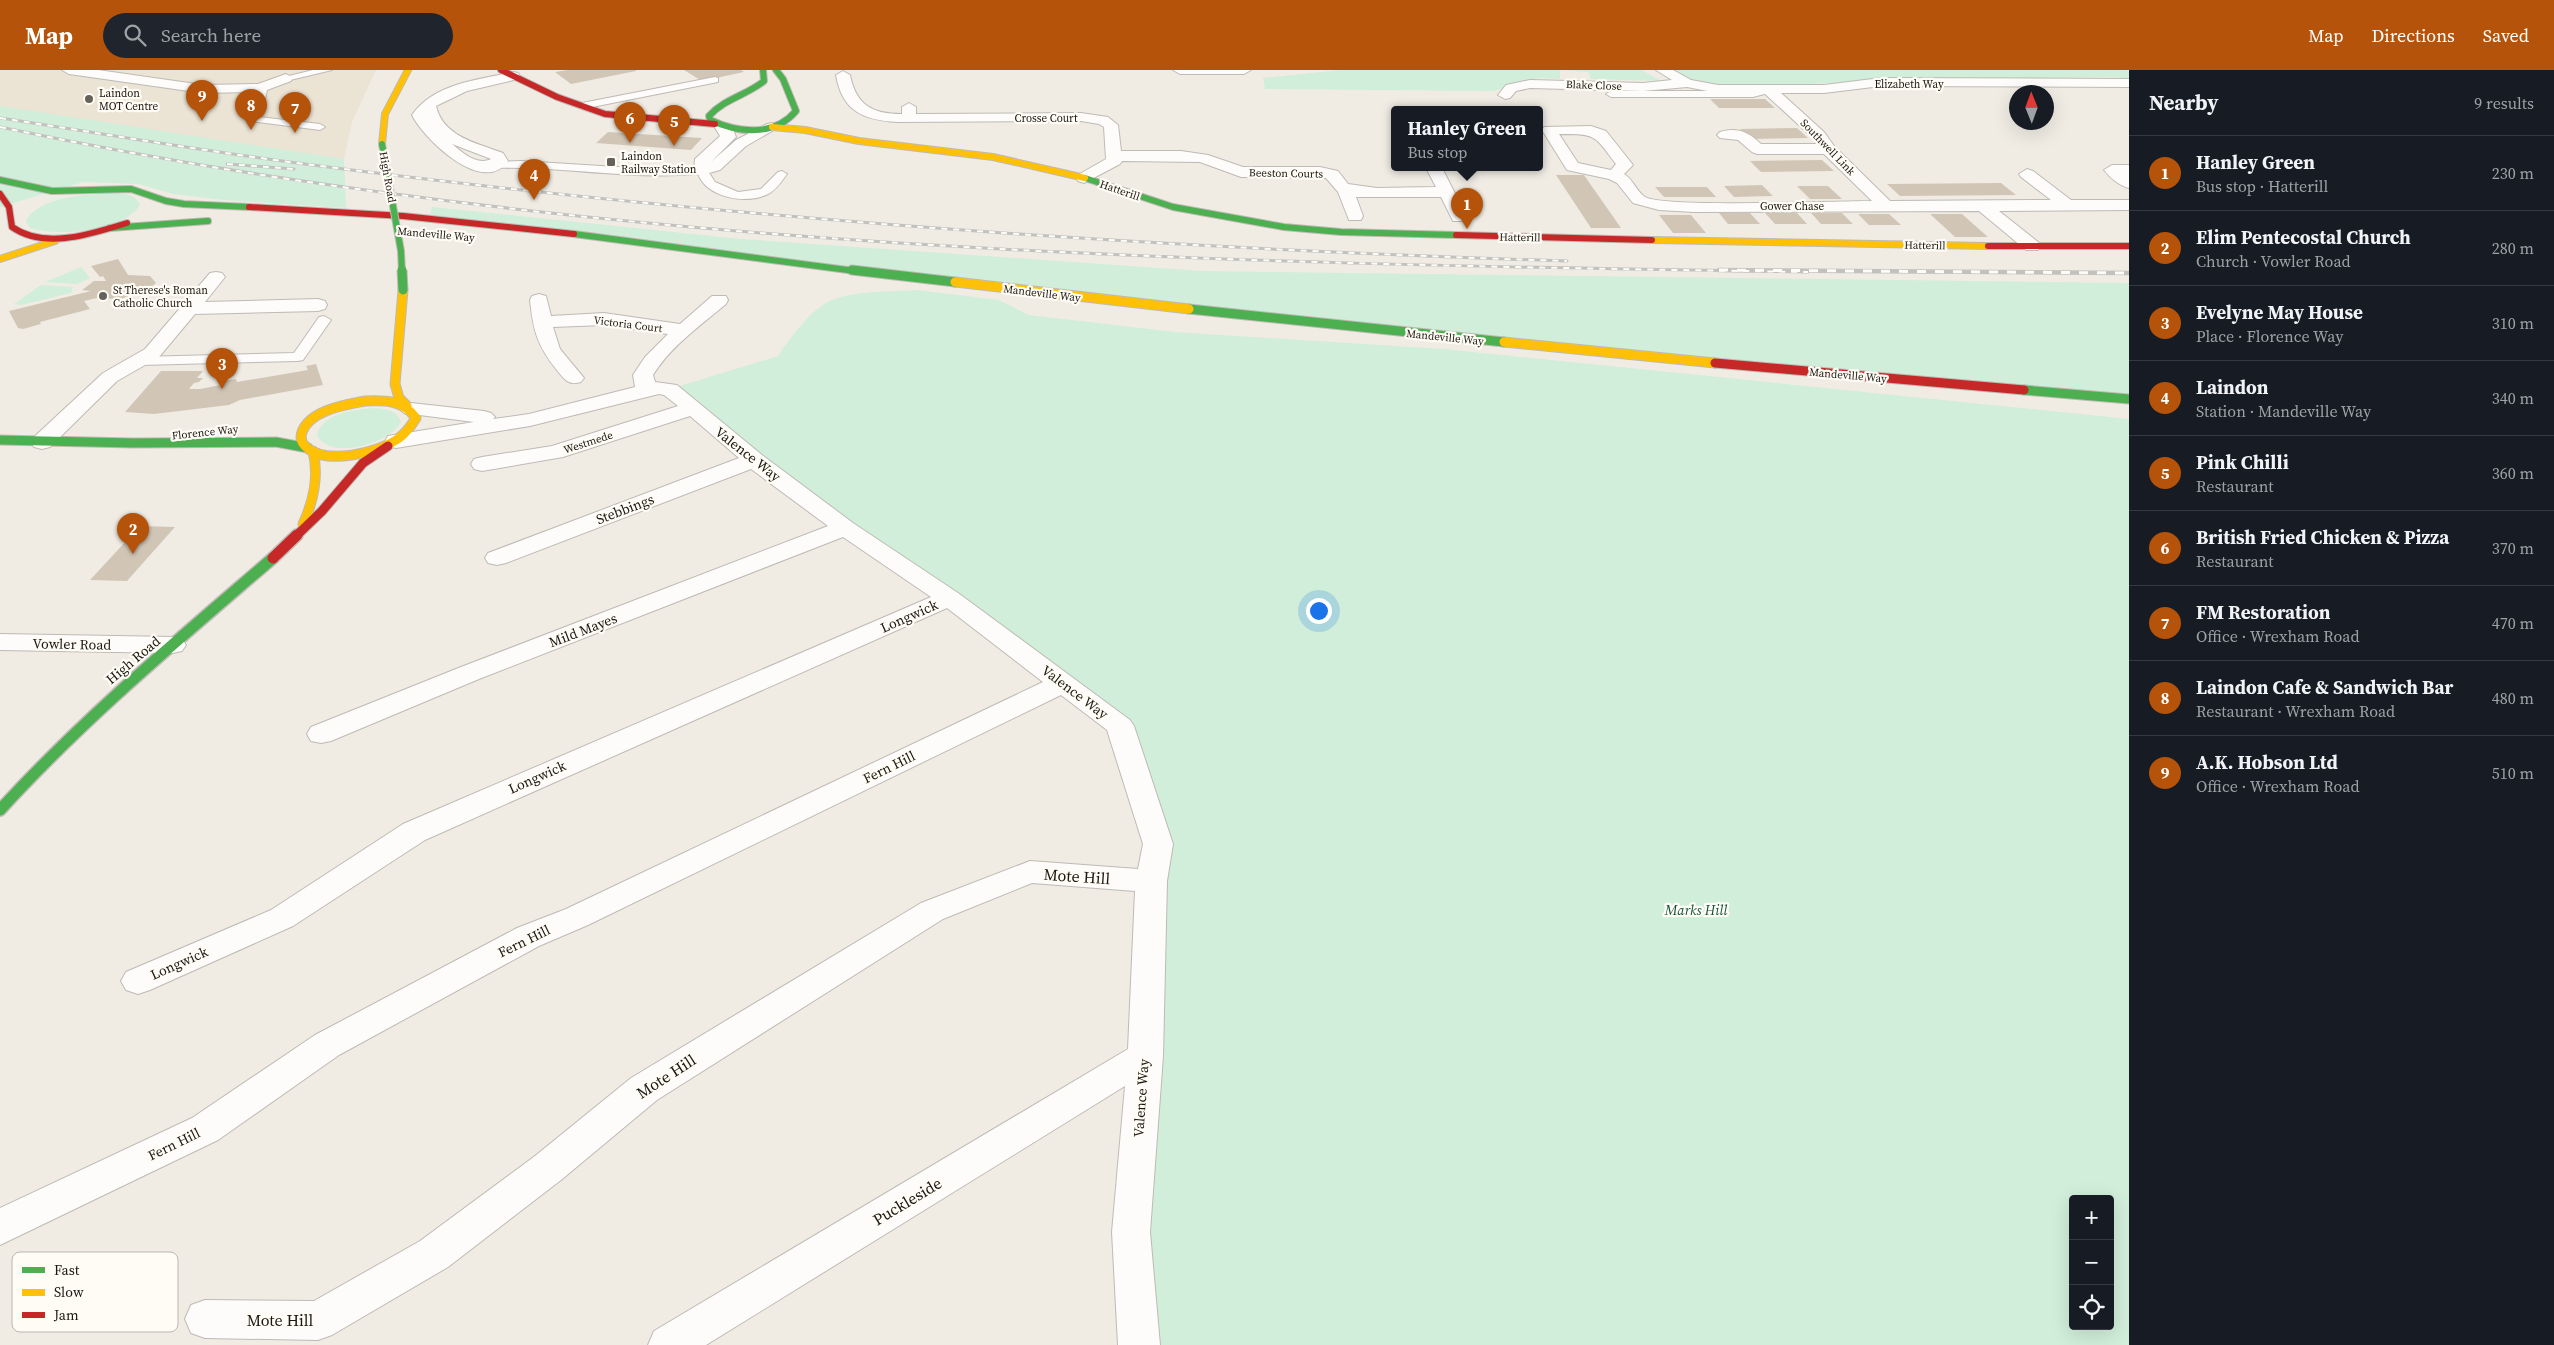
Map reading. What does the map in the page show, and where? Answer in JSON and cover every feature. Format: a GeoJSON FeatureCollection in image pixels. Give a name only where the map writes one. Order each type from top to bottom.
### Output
{"type":"FeatureCollection","features":[{"type":"Feature","properties":{"kind":"street"},"geometry":{"type":"LineString","coordinates":[[76,70],[203,89],[259,94],[286,78]]}},
{"type":"Feature","properties":{"kind":"street","name":"High Road"},"geometry":{"type":"LineString","coordinates":[[0,810],[82,726],[253,577],[322,511],[363,463],[414,427],[416,418],[401,401],[396,388],[404,290],[401,251],[379,133],[384,111],[408,70]]}},
{"type":"Feature","properties":{"kind":"street"},"geometry":{"type":"LineString","coordinates":[[708,164],[726,141],[728,132],[709,116],[714,110],[758,88],[765,77],[763,70]]}},
{"type":"Feature","properties":{"kind":"street"},"geometry":{"type":"LineString","coordinates":[[776,70],[785,78],[789,99],[795,110]]}},
{"type":"Feature","properties":{"kind":"street"},"geometry":{"type":"LineString","coordinates":[[1180,70],[1244,70]]}},
{"type":"Feature","properties":{"kind":"street","name":"Elizabeth Way"},"geometry":{"type":"LineString","coordinates":[[1663,70],[1687,83],[1718,89],[1824,89],[1881,82],[2129,83]]}},
{"type":"Feature","properties":{"kind":"street"},"geometry":{"type":"LineString","coordinates":[[490,158],[448,135],[436,123],[428,105],[448,93],[507,73],[582,106],[637,112],[694,110],[756,100]]}},
{"type":"Feature","properties":{"kind":"street","name":"Crosse Court"},"geometry":{"type":"LineString","coordinates":[[843,75],[844,88],[850,101],[875,117],[909,113],[1093,118],[1104,120],[1111,125],[1116,156]]}},
{"type":"Feature","properties":{"kind":"street","name":"Blake Close"},"geometry":{"type":"LineString","coordinates":[[1505,95],[1511,88],[1530,84],[1643,87],[1673,86],[1687,83]]}},
{"type":"Feature","properties":{"kind":"street","name":"Southwell Link"},"geometry":{"type":"LineString","coordinates":[[1769,90],[1819,135],[1828,149],[1886,206]]}},
{"type":"Feature","properties":{"kind":"street","name":"Hatterill"},"geometry":{"type":"LineString","coordinates":[[779,101],[812,122],[830,130],[891,144]]}},
{"type":"Feature","properties":{"kind":"street","name":"Hatterill"},"geometry":{"type":"LineString","coordinates":[[582,106],[610,116],[745,129],[772,127],[805,130],[850,140],[993,157],[1084,178],[1136,196],[1205,214],[1284,227],[1341,232],[2032,246],[2129,246]]}},
{"type":"Feature","properties":{"kind":"street","name":"Hatterill"},"geometry":{"type":"LineString","coordinates":[[772,127],[791,120],[795,110]]}},
{"type":"Feature","properties":{"kind":"street"},"geometry":{"type":"LineString","coordinates":[[708,164],[741,143],[772,127]]}},
{"type":"Feature","properties":{"kind":"street"},"geometry":{"type":"LineString","coordinates":[[1724,135],[1742,135],[1757,149],[1828,149]]}},
{"type":"Feature","properties":{"kind":"street"},"geometry":{"type":"LineString","coordinates":[[1084,178],[1107,167],[1114,161],[1116,156]]}},
{"type":"Feature","properties":{"kind":"street","name":"Beeston Courts"},"geometry":{"type":"LineString","coordinates":[[1116,156],[1202,158],[1241,172],[1320,172],[1332,174],[1337,183],[1345,190]]}},
{"type":"Feature","properties":{"kind":"street"},"geometry":{"type":"LineString","coordinates":[[2129,170],[2112,170],[2129,183]]}},
{"type":"Feature","properties":{"kind":"street"},"geometry":{"type":"LineString","coordinates":[[1435,171],[1459,217]]}},
{"type":"Feature","properties":{"kind":"street","name":"Gower Chase"},"geometry":{"type":"LineString","coordinates":[[1614,174],[1623,180],[1639,200],[1694,207],[2129,205]]}},
{"type":"Feature","properties":{"kind":"street"},"geometry":{"type":"LineString","coordinates":[[2027,174],[2067,205]]}},
{"type":"Feature","properties":{"kind":"street","name":"Mandeville Way"},"geometry":{"type":"LineString","coordinates":[[0,180],[46,190],[118,188],[184,204],[346,211],[493,225],[762,260],[1409,333],[1778,369],[2129,399]]}},
{"type":"Feature","properties":{"kind":"street","name":"Mandeville Way"},"geometry":{"type":"LineString","coordinates":[[40,202],[90,190]]}},
{"type":"Feature","properties":{"kind":"street"},"geometry":{"type":"LineString","coordinates":[[1355,216],[1345,190],[1369,192],[1445,192]]}},
{"type":"Feature","properties":{"kind":"street"},"geometry":{"type":"LineString","coordinates":[[0,194],[9,206],[15,231],[43,237],[90,234]]}},
{"type":"Feature","properties":{"kind":"street"},"geometry":{"type":"LineString","coordinates":[[0,259],[48,243],[110,228],[146,213],[155,201],[148,194]]}},
{"type":"Feature","properties":{"kind":"street"},"geometry":{"type":"LineString","coordinates":[[1982,206],[2032,246]]}},
{"type":"Feature","properties":{"kind":"street"},"geometry":{"type":"LineString","coordinates":[[4,236],[24,210]]}},
{"type":"Feature","properties":{"kind":"street"},"geometry":{"type":"LineString","coordinates":[[110,228],[164,222],[221,221]]}},
{"type":"Feature","properties":{"kind":"street","name":"Mandeville Way"},"geometry":{"type":"LineString","coordinates":[[386,230],[412,232]]}},
{"type":"Feature","properties":{"kind":"street","name":"Mandeville Way"},"geometry":{"type":"LineString","coordinates":[[553,244],[762,260]]}},
{"type":"Feature","properties":{"kind":"street"},"geometry":{"type":"LineString","coordinates":[[42,442],[110,377],[140,361],[157,348],[216,277]]}},
{"type":"Feature","properties":{"kind":"street"},"geometry":{"type":"LineString","coordinates":[[539,300],[542,322],[551,350],[574,378]]}},
{"type":"Feature","properties":{"kind":"street"},"geometry":{"type":"LineString","coordinates":[[646,390],[643,375],[646,368],[683,330],[719,300]]}},
{"type":"Feature","properties":{"kind":"street"},"geometry":{"type":"LineString","coordinates":[[192,308],[321,312]]}},
{"type":"Feature","properties":{"kind":"street","name":"Victoria Court"},"geometry":{"type":"LineString","coordinates":[[542,322],[604,319],[683,330]]}},
{"type":"Feature","properties":{"kind":"street"},"geometry":{"type":"LineString","coordinates":[[387,369],[399,352]]}},
{"type":"Feature","properties":{"kind":"street"},"geometry":{"type":"LineString","coordinates":[[332,409],[367,387]]}},
{"type":"Feature","properties":{"kind":"street","name":"Valence Way"},"geometry":{"type":"LineString","coordinates":[[392,444],[558,413],[646,390],[670,389],[691,409],[754,460],[846,528],[949,598],[1120,726],[1158,844],[1151,881],[1145,1056],[1131,1232],[1139,1345]]}},
{"type":"Feature","properties":{"kind":"street"},"geometry":{"type":"LineString","coordinates":[[293,420],[332,409],[374,401],[393,401],[409,408]]}},
{"type":"Feature","properties":{"kind":"street","name":"Valence Way"},"geometry":{"type":"LineString","coordinates":[[409,408],[498,418],[535,417],[558,413]]}},
{"type":"Feature","properties":{"kind":"street","name":"High Road"},"geometry":{"type":"LineString","coordinates":[[292,539],[304,523],[315,492],[317,470],[310,449],[301,440],[302,432],[313,420],[332,409]]}},
{"type":"Feature","properties":{"kind":"street","name":"Westmede"},"geometry":{"type":"LineString","coordinates":[[482,464],[555,452],[691,409]]}},
{"type":"Feature","properties":{"kind":"street","name":"Florence Way"},"geometry":{"type":"LineString","coordinates":[[80,443],[222,431]]}},
{"type":"Feature","properties":{"kind":"street","name":"Florence Way"},"geometry":{"type":"LineString","coordinates":[[0,440],[80,443],[276,442],[310,449],[327,455],[344,455],[371,451],[392,444]]}},
{"type":"Feature","properties":{"kind":"street","name":"Stebbings"},"geometry":{"type":"LineString","coordinates":[[497,558],[754,460]]}},
{"type":"Feature","properties":{"kind":"street","name":"Mild Mayes"},"geometry":{"type":"LineString","coordinates":[[321,734],[480,670],[846,528]]}},
{"type":"Feature","properties":{"kind":"street","name":"Longwick"},"geometry":{"type":"LineString","coordinates":[[138,981],[282,918],[414,832],[949,598]]}},
{"type":"Feature","properties":{"kind":"street","name":"Vowler Road"},"geometry":{"type":"LineString","coordinates":[[0,642],[173,645]]}},
{"type":"Feature","properties":{"kind":"street","name":"Fern Hill"},"geometry":{"type":"LineString","coordinates":[[0,1227],[205,1129],[327,1045],[528,937],[577,917],[1063,684]]}},
{"type":"Feature","properties":{"kind":"street","name":"Mote Hill"},"geometry":{"type":"LineString","coordinates":[[205,1319],[318,1322],[434,1254],[548,1168],[644,1089],[932,911],[1030,872],[1151,881]]}},
{"type":"Feature","properties":{"kind":"street","name":"Puckleside"},"geometry":{"type":"LineString","coordinates":[[669,1345],[1145,1056]]}},
{"type":"Feature","properties":{"kind":"lane"},"geometry":{"type":"LineString","coordinates":[[286,78],[327,70]]}},
{"type":"Feature","properties":{"kind":"lane"},"geometry":{"type":"LineString","coordinates":[[582,106],[715,80]]}},
{"type":"Feature","properties":{"kind":"lane"},"geometry":{"type":"LineString","coordinates":[[1611,94],[1753,94],[1769,90]]}},
{"type":"Feature","properties":{"kind":"lane"},"geometry":{"type":"LineString","coordinates":[[259,94],[254,119],[320,127]]}},
{"type":"Feature","properties":{"kind":"lane"},"geometry":{"type":"LineString","coordinates":[[490,158],[533,164],[652,174],[708,164]]}},
{"type":"Feature","properties":{"kind":"lane"},"geometry":{"type":"LineString","coordinates":[[708,164],[706,182],[716,189],[744,194],[764,192],[782,174]]}},
{"type":"Feature","properties":{"kind":"lane"},"geometry":{"type":"LineString","coordinates":[[708,164],[712,176],[719,182],[738,189],[764,192]]}},
{"type":"Feature","properties":{"kind":"lane"},"geometry":{"type":"LineString","coordinates":[[140,361],[298,357],[321,312]]}},
{"type":"Feature","properties":{"kind":"shaded area"},"geometry":{"type":"Polygon","coordinates":[[[0,70],[376,70],[352,122],[344,159],[0,107],[0,70]]]}},
{"type":"Feature","properties":{"kind":"green space"},"geometry":{"type":"Polygon","coordinates":[[[1341,70],[1560,70],[1560,79],[1539,78],[1493,91],[1265,89],[1263,78],[1341,70]]]}},
{"type":"Feature","properties":{"kind":"green space"},"geometry":{"type":"Polygon","coordinates":[[[1560,70],[1641,70],[1662,81],[1591,79],[1588,72],[1560,70]]]}},
{"type":"Feature","properties":{"kind":"green space"},"geometry":{"type":"Polygon","coordinates":[[[1670,70],[2126,70],[2129,72],[2129,80],[2117,77],[1875,80],[1779,86],[1718,86],[1694,82],[1670,70]]]}},
{"type":"Feature","properties":{"kind":"green space"},"geometry":{"type":"Polygon","coordinates":[[[0,106],[344,159],[346,208],[224,200],[173,194],[139,184],[83,182],[0,207],[0,106]]]}},
{"type":"Feature","properties":{"kind":"green space"},"geometry":{"type":"Polygon","coordinates":[[[118,193],[134,197],[140,205],[132,214],[105,227],[73,232],[57,232],[30,228],[26,222],[32,213],[54,201],[81,195],[118,193]]]}},
{"type":"Feature","properties":{"kind":"green space"},"geometry":{"type":"Polygon","coordinates":[[[432,207],[741,239],[1202,271],[2129,283],[2129,399],[1409,333],[430,216],[432,207]]]}},
{"type":"Feature","properties":{"kind":"green space"},"geometry":{"type":"Polygon","coordinates":[[[81,267],[90,278],[77,284],[45,282],[81,267]]]}},
{"type":"Feature","properties":{"kind":"green space"},"geometry":{"type":"Polygon","coordinates":[[[41,285],[73,287],[71,293],[21,305],[14,304],[41,285]]]}},
{"type":"Feature","properties":{"kind":"green space","name":"Marks Hill"},"geometry":{"type":"Polygon","coordinates":[[[917,290],[999,300],[1029,315],[1175,332],[1444,349],[2129,419],[2129,1345],[1140,1345],[1151,881],[1120,726],[670,389],[778,356],[809,317],[824,304],[852,294],[917,290]]]}},
{"type":"Feature","properties":{"kind":"green space"},"geometry":{"type":"Polygon","coordinates":[[[373,408],[386,409],[393,412],[401,422],[395,430],[373,443],[346,448],[334,447],[324,443],[317,435],[325,422],[332,417],[373,408]]]}},
{"type":"Feature","properties":{"kind":"building"},"geometry":{"type":"Polygon","coordinates":[[[568,70],[636,71],[571,84],[555,72],[568,70]]]}},
{"type":"Feature","properties":{"kind":"building"},"geometry":{"type":"Polygon","coordinates":[[[684,70],[741,70],[744,72],[702,81],[684,70]]]}},
{"type":"Feature","properties":{"kind":"building"},"geometry":{"type":"Polygon","coordinates":[[[1710,99],[1765,99],[1775,108],[1719,108],[1710,99]]]}},
{"type":"Feature","properties":{"kind":"building"},"geometry":{"type":"Polygon","coordinates":[[[1797,128],[1808,138],[1750,139],[1740,129],[1797,128]]]}},
{"type":"Feature","properties":{"kind":"building"},"geometry":{"type":"Polygon","coordinates":[[[608,132],[702,138],[691,150],[596,143],[608,132]]]}},
{"type":"Feature","properties":{"kind":"building"},"geometry":{"type":"Polygon","coordinates":[[[1822,160],[1834,171],[1761,172],[1750,161],[1822,160]]]}},
{"type":"Feature","properties":{"kind":"building"},"geometry":{"type":"Polygon","coordinates":[[[1556,175],[1584,175],[1621,228],[1591,228],[1556,175]]]}},
{"type":"Feature","properties":{"kind":"building"},"geometry":{"type":"Polygon","coordinates":[[[2001,183],[2016,195],[1900,196],[1887,184],[2001,183]]]}},
{"type":"Feature","properties":{"kind":"building"},"geometry":{"type":"Polygon","coordinates":[[[1762,185],[1773,196],[1734,197],[1724,186],[1762,185]]]}},
{"type":"Feature","properties":{"kind":"building"},"geometry":{"type":"Polygon","coordinates":[[[1797,186],[1828,186],[1842,199],[1810,199],[1797,186]]]}},
{"type":"Feature","properties":{"kind":"building"},"geometry":{"type":"Polygon","coordinates":[[[1655,187],[1707,187],[1716,197],[1664,197],[1655,187]]]}},
{"type":"Feature","properties":{"kind":"building"},"geometry":{"type":"Polygon","coordinates":[[[1719,213],[1750,213],[1760,224],[1728,224],[1719,213]]]}},
{"type":"Feature","properties":{"kind":"building"},"geometry":{"type":"Polygon","coordinates":[[[1765,213],[1797,213],[1807,224],[1775,224],[1765,213]]]}},
{"type":"Feature","properties":{"kind":"building"},"geometry":{"type":"Polygon","coordinates":[[[1811,213],[1842,213],[1853,224],[1821,224],[1811,213]]]}},
{"type":"Feature","properties":{"kind":"building"},"geometry":{"type":"Polygon","coordinates":[[[1858,214],[1889,214],[1901,225],[1869,225],[1858,214]]]}},
{"type":"Feature","properties":{"kind":"building"},"geometry":{"type":"Polygon","coordinates":[[[1930,214],[1962,214],[1988,237],[1955,237],[1930,214]]]}},
{"type":"Feature","properties":{"kind":"building"},"geometry":{"type":"Polygon","coordinates":[[[1659,215],[1691,215],[1706,233],[1673,233],[1659,215]]]}},
{"type":"Feature","properties":{"kind":"building","name":"St Therese's Roman Catholic Church"},"geometry":{"type":"Polygon","coordinates":[[[118,259],[128,275],[150,276],[156,283],[143,293],[119,299],[97,298],[84,301],[90,309],[40,322],[41,324],[23,329],[18,328],[9,311],[91,291],[82,290],[94,281],[106,281],[91,266],[118,259]]]}},
{"type":"Feature","properties":{"kind":"building"},"geometry":{"type":"Polygon","coordinates":[[[316,364],[323,385],[240,400],[229,405],[154,414],[125,412],[161,371],[203,371],[197,378],[203,378],[199,382],[194,383],[189,389],[200,389],[226,384],[225,381],[236,379],[237,382],[308,370],[306,366],[316,364]]]}},
{"type":"Feature","properties":{"kind":"building"},"geometry":{"type":"Polygon","coordinates":[[[140,526],[175,527],[127,581],[90,580],[140,526]]]}},
{"type":"Feature","properties":{"kind":"railway"},"geometry":{"type":"LineString","coordinates":[[0,118],[297,163],[613,200],[772,215],[1090,239],[1249,248],[1567,261]]}},
{"type":"Feature","properties":{"kind":"railway"},"geometry":{"type":"LineString","coordinates":[[0,127],[223,169],[448,201],[673,225],[900,243],[1127,255],[1354,263],[1808,272]]}},
{"type":"Feature","properties":{"kind":"railway"},"geometry":{"type":"LineString","coordinates":[[227,164],[294,169]]}},
{"type":"Feature","properties":{"kind":"railway"},"geometry":{"type":"LineString","coordinates":[[1719,270],[2129,273]]}},
{"type":"Feature","properties":{"kind":"traffic: fast"},"geometry":{"type":"LineString","coordinates":[[763,70],[764,81],[750,91],[714,110],[709,116],[710,120],[731,128],[743,130],[768,129],[779,126],[789,120],[796,111],[786,84],[776,70]]}},
{"type":"Feature","properties":{"kind":"traffic: fast"},"geometry":{"type":"LineString","coordinates":[[382,144],[401,251],[403,290]]}},
{"type":"Feature","properties":{"kind":"traffic: fast"},"geometry":{"type":"LineString","coordinates":[[1085,178],[1173,207],[1284,227],[1341,232],[1456,235]]}},
{"type":"Feature","properties":{"kind":"traffic: fast"},"geometry":{"type":"LineString","coordinates":[[0,180],[52,191],[131,189],[166,201],[184,204],[249,207]]}},
{"type":"Feature","properties":{"kind":"traffic: fast"},"geometry":{"type":"LineString","coordinates":[[110,228],[208,221]]}},
{"type":"Feature","properties":{"kind":"traffic: fast"},"geometry":{"type":"LineString","coordinates":[[574,234],[762,260],[955,282]]}},
{"type":"Feature","properties":{"kind":"traffic: fast"},"geometry":{"type":"LineString","coordinates":[[1189,309],[1504,342]]}},
{"type":"Feature","properties":{"kind":"traffic: fast"},"geometry":{"type":"LineString","coordinates":[[2024,390],[2129,399]]}},
{"type":"Feature","properties":{"kind":"traffic: fast"},"geometry":{"type":"LineString","coordinates":[[0,440],[133,443],[276,442],[308,448]]}},
{"type":"Feature","properties":{"kind":"traffic: fast"},"geometry":{"type":"LineString","coordinates":[[0,810],[33,774],[105,704],[273,558]]}},
{"type":"Feature","properties":{"kind":"traffic: slow"},"geometry":{"type":"LineString","coordinates":[[382,144],[381,134],[385,114],[408,70]]}},
{"type":"Feature","properties":{"kind":"traffic: slow"},"geometry":{"type":"LineString","coordinates":[[772,127],[805,130],[859,141],[993,157],[1085,178]]}},
{"type":"Feature","properties":{"kind":"traffic: slow"},"geometry":{"type":"LineString","coordinates":[[1652,240],[1988,246]]}},
{"type":"Feature","properties":{"kind":"traffic: slow"},"geometry":{"type":"LineString","coordinates":[[0,259],[55,241]]}},
{"type":"Feature","properties":{"kind":"traffic: slow"},"geometry":{"type":"LineString","coordinates":[[955,282],[1189,309]]}},
{"type":"Feature","properties":{"kind":"traffic: slow"},"geometry":{"type":"LineString","coordinates":[[403,290],[395,384],[399,398],[407,406]]}},
{"type":"Feature","properties":{"kind":"traffic: slow"},"geometry":{"type":"LineString","coordinates":[[1504,342],[1715,363]]}},
{"type":"Feature","properties":{"kind":"traffic: slow"},"geometry":{"type":"LineString","coordinates":[[365,401],[394,402],[406,407],[416,418],[399,439],[371,452],[355,455],[325,455],[312,451],[302,443],[301,436],[304,428],[318,415],[365,401]]}},
{"type":"Feature","properties":{"kind":"traffic: slow"},"geometry":{"type":"LineString","coordinates":[[303,524],[311,506],[315,488],[316,470],[313,451]]}},
{"type":"Feature","properties":{"kind":"traffic: jam"},"geometry":{"type":"LineString","coordinates":[[501,70],[557,97],[605,114],[715,124]]}},
{"type":"Feature","properties":{"kind":"traffic: jam"},"geometry":{"type":"LineString","coordinates":[[0,194],[9,207],[12,227],[22,234],[36,238],[51,239],[85,235],[127,223]]}},
{"type":"Feature","properties":{"kind":"traffic: jam"},"geometry":{"type":"LineString","coordinates":[[249,207],[403,216],[574,234]]}},
{"type":"Feature","properties":{"kind":"traffic: jam"},"geometry":{"type":"LineString","coordinates":[[1456,235],[1652,240]]}},
{"type":"Feature","properties":{"kind":"traffic: jam"},"geometry":{"type":"LineString","coordinates":[[1988,246],[2129,246]]}},
{"type":"Feature","properties":{"kind":"traffic: jam"},"geometry":{"type":"LineString","coordinates":[[1715,363],[2024,390]]}},
{"type":"Feature","properties":{"kind":"traffic: jam"},"geometry":{"type":"LineString","coordinates":[[273,558],[322,511],[363,463],[388,446]]}},
{"type":"Feature","properties":{"kind":"place","name":"Laindon MOT Centre"},"geometry":{"type":"Point","coordinates":[89,99]}},
{"type":"Feature","properties":{"kind":"place","name":"A.K. Hobson Ltd"},"geometry":{"type":"Point","coordinates":[202,121]}},
{"type":"Feature","properties":{"kind":"place","name":"Laindon Cafe & Sandwich Bar"},"geometry":{"type":"Point","coordinates":[251,130]}},
{"type":"Feature","properties":{"kind":"place","name":"FM Restoration"},"geometry":{"type":"Point","coordinates":[295,133]}},
{"type":"Feature","properties":{"kind":"place","name":"British Fried Chicken & Pizza"},"geometry":{"type":"Point","coordinates":[630,143]}},
{"type":"Feature","properties":{"kind":"place","name":"Pink Chilli"},"geometry":{"type":"Point","coordinates":[674,146]}},
{"type":"Feature","properties":{"kind":"place","name":"Laindon Railway Station"},"geometry":{"type":"Point","coordinates":[611,162]}},
{"type":"Feature","properties":{"kind":"place","name":"Laindon"},"geometry":{"type":"Point","coordinates":[534,200]}},
{"type":"Feature","properties":{"kind":"place","name":"Hanley Green"},"geometry":{"type":"Point","coordinates":[1467,229]}},
{"type":"Feature","properties":{"kind":"place","name":"St Therese's Roman Catholic Church"},"geometry":{"type":"Point","coordinates":[103,296]}},
{"type":"Feature","properties":{"kind":"place","name":"Evelyne May House"},"geometry":{"type":"Point","coordinates":[222,389]}},
{"type":"Feature","properties":{"kind":"place","name":"Elim Pentecostal Church"},"geometry":{"type":"Point","coordinates":[133,554]}}]}
